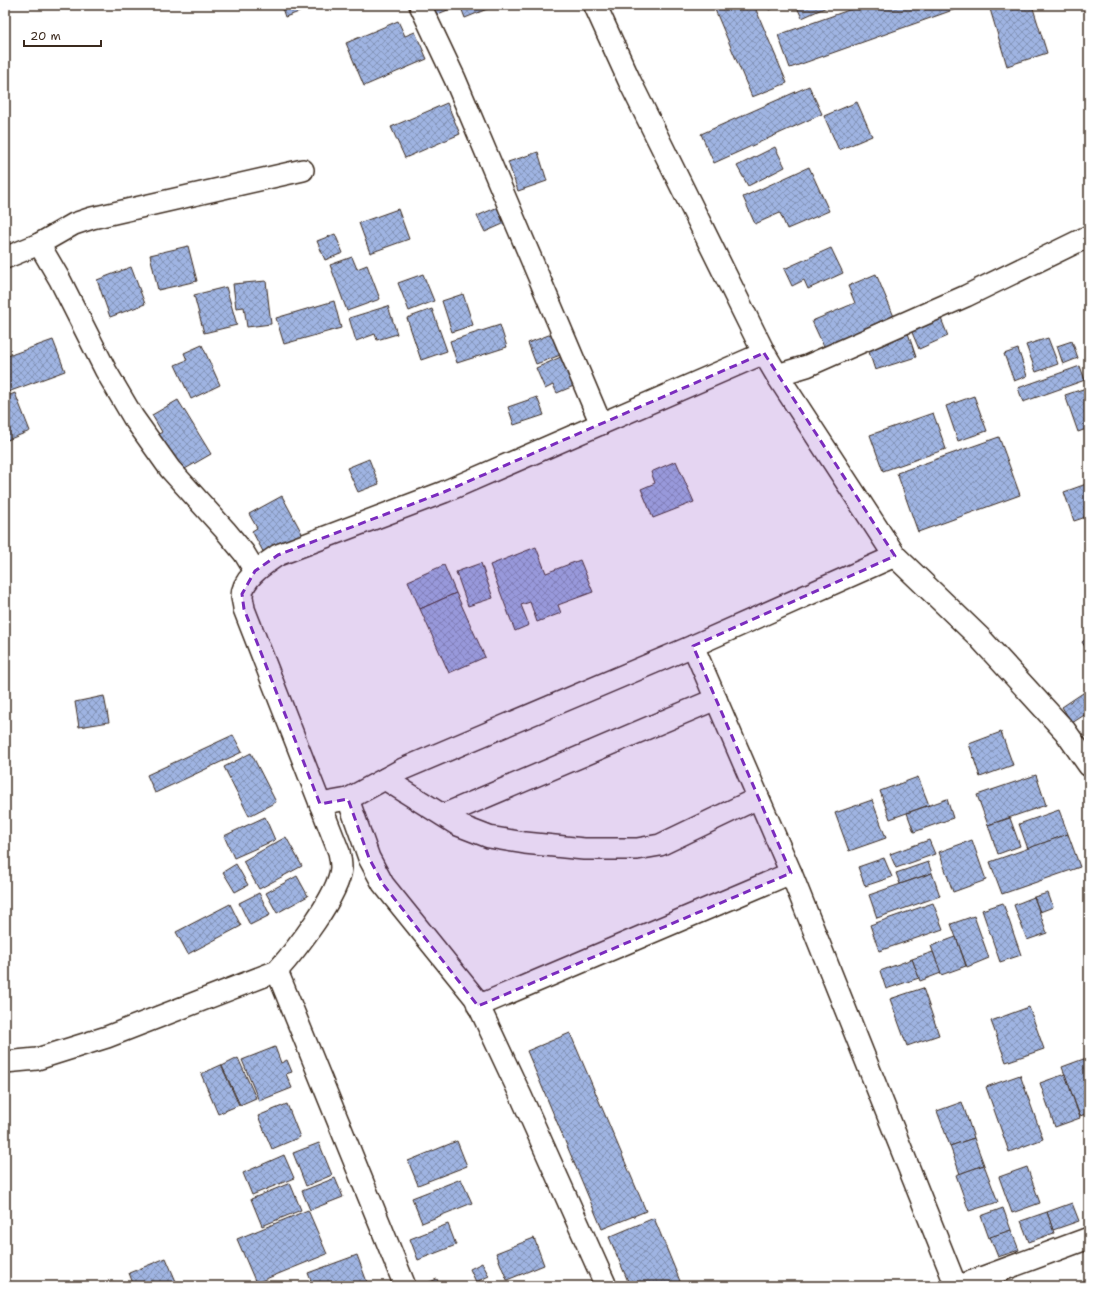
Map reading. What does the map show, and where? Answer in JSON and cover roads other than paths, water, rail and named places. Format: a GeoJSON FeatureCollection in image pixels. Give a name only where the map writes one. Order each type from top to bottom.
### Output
{"type":"FeatureCollection","features":[{"type":"Feature","properties":{"kind":"main road"},"geometry":{"type":"LineString","coordinates":[[595,5],[630,82],[764,353],[894,556],[985,643],[1065,731],[1089,765]]}},
{"type":"Feature","properties":{"kind":"street"},"geometry":{"type":"LineString","coordinates":[[420,5],[455,79],[601,424]]}},
{"type":"Feature","properties":{"kind":"street"},"geometry":{"type":"LineString","coordinates":[[5,258],[39,244],[74,224],[92,218],[303,170]]}},
{"type":"Feature","properties":{"kind":"street"},"geometry":{"type":"LineString","coordinates":[[777,375],[807,366],[829,357],[966,296],[1089,236]]}},
{"type":"Feature","properties":{"kind":"street"},"geometry":{"type":"LineString","coordinates":[[39,244],[60,280],[106,371],[133,417],[170,469],[225,530],[244,553],[255,571]]}},
{"type":"Feature","properties":{"kind":"street"},"geometry":{"type":"LineString","coordinates":[[5,1062],[37,1059],[107,1037],[277,971],[291,956],[334,890],[341,869],[339,852],[244,609],[242,594],[255,571],[278,555],[444,492],[764,353]]}},
{"type":"Feature","properties":{"kind":"street"},"geometry":{"type":"LineString","coordinates":[[320,804],[348,799],[403,769],[693,646],[894,556]]}},
{"type":"Feature","properties":{"kind":"street"},"geometry":{"type":"LineString","coordinates":[[693,646],[790,873],[958,1286],[1089,1238]]}},
{"type":"Feature","properties":{"kind":"street"},"geometry":{"type":"LineString","coordinates":[[443,815],[716,699]]}},
{"type":"Feature","properties":{"kind":"street"},"geometry":{"type":"LineString","coordinates":[[385,778],[458,825],[496,838],[525,843],[584,849],[637,849],[660,845],[758,798]]}},
{"type":"Feature","properties":{"kind":"street"},"geometry":{"type":"LineString","coordinates":[[348,799],[369,858],[383,884],[475,998],[521,1096],[606,1286]]}},
{"type":"Feature","properties":{"kind":"street"},"geometry":{"type":"LineString","coordinates":[[478,1006],[790,873]]}},
{"type":"Feature","properties":{"kind":"street"},"geometry":{"type":"LineString","coordinates":[[277,971],[405,1286]]}}]}
